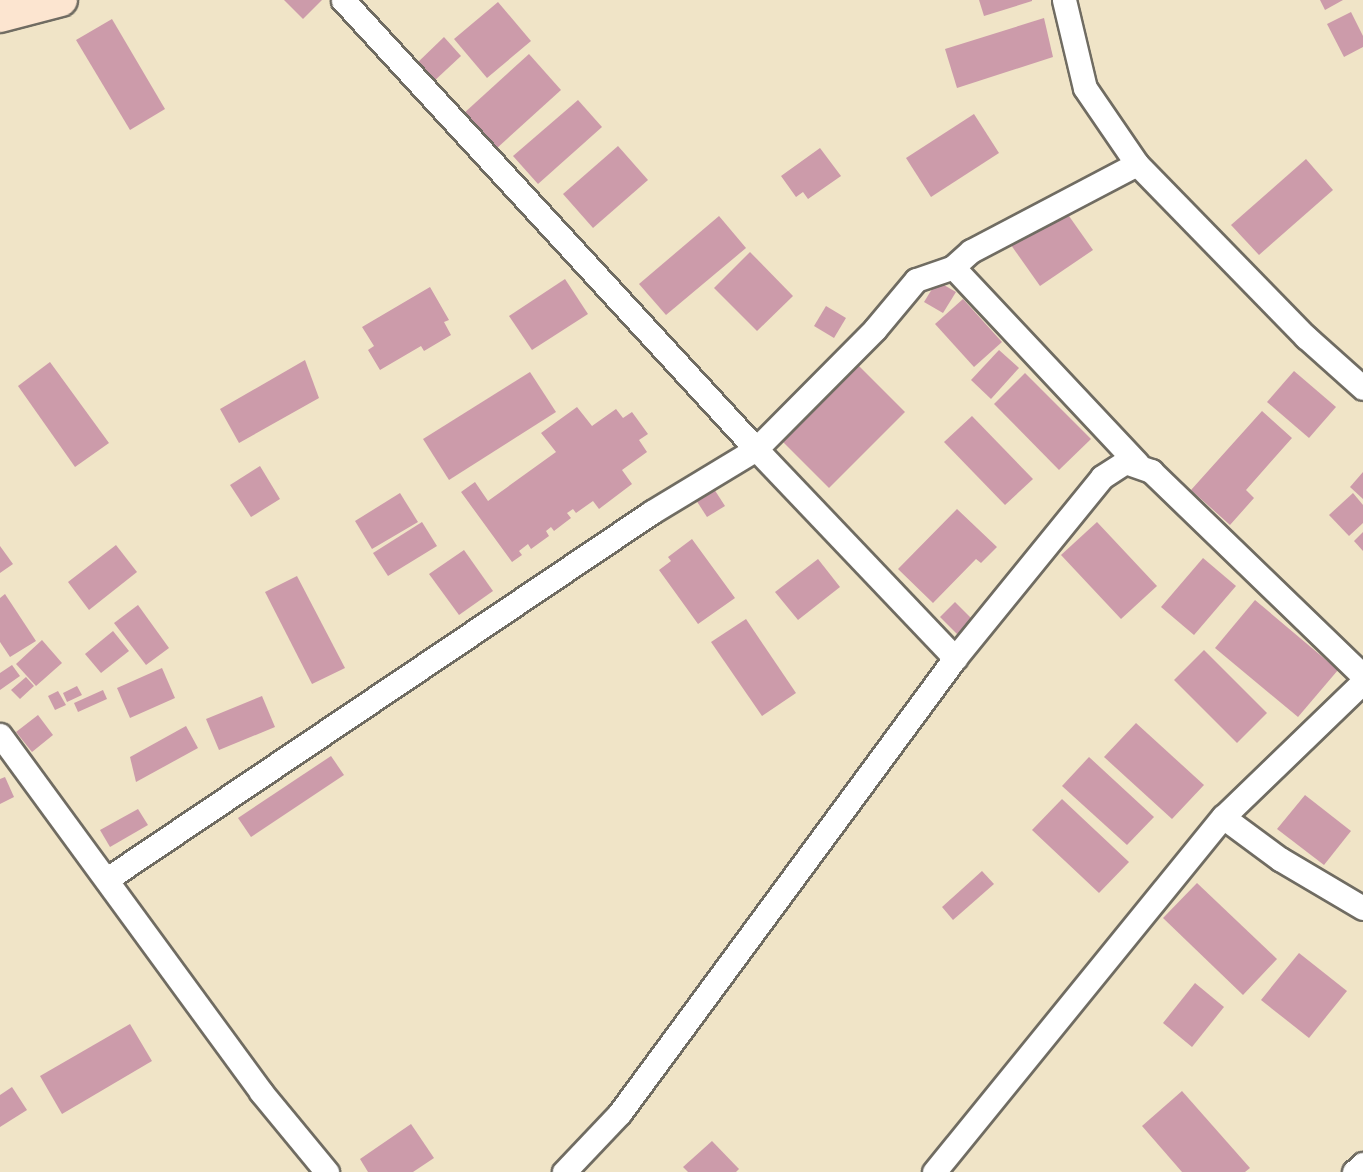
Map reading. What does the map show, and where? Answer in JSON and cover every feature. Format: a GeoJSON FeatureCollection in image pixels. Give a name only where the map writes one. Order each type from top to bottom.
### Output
{"type":"FeatureCollection","features":[{"type":"Feature","properties":{"kind":"street"},"geometry":{"type":"LineString","coordinates":[[0,16],[61,0]]}},
{"type":"Feature","properties":{"kind":"street"},"geometry":{"type":"LineString","coordinates":[[343,0],[756,449],[955,658]]}},
{"type":"Feature","properties":{"kind":"street"},"geometry":{"type":"LineString","coordinates":[[1064,0],[1084,88],[1137,164],[1306,337],[1363,388]]}},
{"type":"Feature","properties":{"kind":"street"},"geometry":{"type":"LineString","coordinates":[[107,879],[652,512],[756,449],[875,329],[916,281],[953,267],[971,251],[1137,164]]}},
{"type":"Feature","properties":{"kind":"street"},"geometry":{"type":"LineString","coordinates":[[953,267],[1137,463],[1151,471],[1363,676]]}},
{"type":"Feature","properties":{"kind":"street"},"geometry":{"type":"LineString","coordinates":[[564,1172],[619,1114],[955,658],[1101,477],[1125,462],[1137,463]]}},
{"type":"Feature","properties":{"kind":"street"},"geometry":{"type":"LineString","coordinates":[[934,1172],[1080,987],[1223,817],[1363,682]]}},
{"type":"Feature","properties":{"kind":"street"},"geometry":{"type":"LineString","coordinates":[[4,748],[107,879],[261,1092],[327,1172]]}},
{"type":"Feature","properties":{"kind":"street"},"geometry":{"type":"LineString","coordinates":[[1223,817],[1280,859],[1363,908]]}},
{"type":"Feature","properties":{"kind":"street"},"geometry":{"type":"LineString","coordinates":[[1354,1172],[1363,1164]]}},
{"type":"Feature","properties":{"kind":"building"},"geometry":{"type":"Polygon","coordinates":[[[284,0],[322,0],[303,19],[284,0]]]}},
{"type":"Feature","properties":{"kind":"building"},"geometry":{"type":"Polygon","coordinates":[[[979,0],[1032,0],[1032,1],[984,16],[979,0]]]}},
{"type":"Feature","properties":{"kind":"building"},"geometry":{"type":"Polygon","coordinates":[[[1320,0],[1343,0],[1325,10],[1320,0]]]}},
{"type":"Feature","properties":{"kind":"building"},"geometry":{"type":"Polygon","coordinates":[[[498,2],[531,41],[487,78],[454,39],[498,2]]]}},
{"type":"Feature","properties":{"kind":"building"},"geometry":{"type":"Polygon","coordinates":[[[1351,12],[1363,36],[1363,47],[1344,57],[1327,24],[1351,12]]]}},
{"type":"Feature","properties":{"kind":"building"},"geometry":{"type":"Polygon","coordinates":[[[1044,18],[1053,57],[957,88],[945,49],[1044,18]]]}},
{"type":"Feature","properties":{"kind":"building"},"geometry":{"type":"Polygon","coordinates":[[[112,19],[165,109],[130,130],[76,40],[112,19]]]}},
{"type":"Feature","properties":{"kind":"building"},"geometry":{"type":"Polygon","coordinates":[[[444,37],[461,56],[432,83],[415,65],[444,37]]]}},
{"type":"Feature","properties":{"kind":"building"},"geometry":{"type":"Polygon","coordinates":[[[529,54],[561,90],[496,149],[463,114],[529,54]]]}},
{"type":"Feature","properties":{"kind":"building"},"geometry":{"type":"Polygon","coordinates":[[[578,100],[602,127],[538,184],[513,156],[578,100]]]}},
{"type":"Feature","properties":{"kind":"building"},"geometry":{"type":"Polygon","coordinates":[[[974,114],[999,153],[931,197],[906,158],[974,114]]]}},
{"type":"Feature","properties":{"kind":"building"},"geometry":{"type":"Polygon","coordinates":[[[618,146],[648,180],[593,228],[563,194],[618,146]]]}},
{"type":"Feature","properties":{"kind":"building"},"geometry":{"type":"Polygon","coordinates":[[[820,148],[841,176],[808,199],[803,192],[796,197],[781,176],[820,148]]]}},
{"type":"Feature","properties":{"kind":"building"},"geometry":{"type":"Polygon","coordinates":[[[1306,159],[1333,190],[1259,255],[1231,225],[1306,159]]]}},
{"type":"Feature","properties":{"kind":"building"},"geometry":{"type":"Polygon","coordinates":[[[1064,209],[1093,250],[1040,286],[1011,245],[1064,209]]]}},
{"type":"Feature","properties":{"kind":"building"},"geometry":{"type":"Polygon","coordinates":[[[719,216],[746,248],[666,315],[639,284],[719,216]]]}},
{"type":"Feature","properties":{"kind":"building"},"geometry":{"type":"Polygon","coordinates":[[[750,252],[793,296],[757,331],[714,288],[750,252]]]}},
{"type":"Feature","properties":{"kind":"building"},"geometry":{"type":"Polygon","coordinates":[[[565,279],[588,314],[532,350],[509,316],[565,279]]]}},
{"type":"Feature","properties":{"kind":"building"},"geometry":{"type":"Polygon","coordinates":[[[937,281],[956,292],[943,313],[924,302],[937,281]]]}},
{"type":"Feature","properties":{"kind":"building"},"geometry":{"type":"Polygon","coordinates":[[[430,287],[449,320],[444,322],[451,335],[424,351],[421,346],[380,370],[368,350],[374,346],[362,327],[430,287]]]}},
{"type":"Feature","properties":{"kind":"building"},"geometry":{"type":"Polygon","coordinates":[[[963,299],[1002,342],[974,367],[935,324],[963,299]]]}},
{"type":"Feature","properties":{"kind":"building"},"geometry":{"type":"Polygon","coordinates":[[[826,306],[846,318],[834,338],[814,326],[826,306]]]}},
{"type":"Feature","properties":{"kind":"building"},"geometry":{"type":"Polygon","coordinates":[[[999,350],[1019,368],[991,399],[971,380],[999,350]]]}},
{"type":"Feature","properties":{"kind":"building"},"geometry":{"type":"Polygon","coordinates":[[[305,360],[319,398],[239,443],[220,409],[305,360]]]}},
{"type":"Feature","properties":{"kind":"building"},"geometry":{"type":"Polygon","coordinates":[[[50,362],[109,443],[75,467],[18,386],[50,362]]]}},
{"type":"Feature","properties":{"kind":"building"},"geometry":{"type":"Polygon","coordinates":[[[858,365],[905,412],[829,488],[782,441],[858,365]]]}},
{"type":"Feature","properties":{"kind":"building"},"geometry":{"type":"Polygon","coordinates":[[[1294,371],[1336,407],[1309,438],[1267,402],[1294,371]]]}},
{"type":"Feature","properties":{"kind":"building"},"geometry":{"type":"Polygon","coordinates":[[[530,372],[556,412],[449,480],[423,439],[530,372]]]}},
{"type":"Feature","properties":{"kind":"building"},"geometry":{"type":"Polygon","coordinates":[[[1025,373],[1091,439],[1059,470],[994,404],[1025,373]]]}},
{"type":"Feature","properties":{"kind":"building"},"geometry":{"type":"Polygon","coordinates":[[[577,407],[592,426],[616,409],[623,418],[632,412],[648,434],[639,440],[647,452],[622,470],[632,484],[599,509],[593,501],[576,513],[573,509],[567,513],[571,518],[554,531],[551,527],[546,531],[549,536],[531,549],[528,544],[519,551],[522,555],[512,562],[461,492],[475,482],[488,501],[556,452],[541,433],[577,407]]]}},
{"type":"Feature","properties":{"kind":"building"},"geometry":{"type":"Polygon","coordinates":[[[1262,411],[1292,438],[1246,490],[1254,498],[1230,525],[1191,490],[1262,411]]]}},
{"type":"Feature","properties":{"kind":"building"},"geometry":{"type":"Polygon","coordinates":[[[972,416],[1033,479],[1005,505],[944,442],[972,416]]]}},
{"type":"Feature","properties":{"kind":"building"},"geometry":{"type":"Polygon","coordinates":[[[260,466],[280,499],[251,517],[230,485],[260,466]]]}},
{"type":"Feature","properties":{"kind":"building"},"geometry":{"type":"Polygon","coordinates":[[[1363,472],[1363,499],[1350,487],[1363,472]]]}},
{"type":"Feature","properties":{"kind":"building"},"geometry":{"type":"Polygon","coordinates":[[[714,489],[725,506],[707,517],[696,500],[714,489]]]}},
{"type":"Feature","properties":{"kind":"building"},"geometry":{"type":"Polygon","coordinates":[[[400,493],[418,522],[372,549],[355,521],[400,493]]]}},
{"type":"Feature","properties":{"kind":"building"},"geometry":{"type":"Polygon","coordinates":[[[1353,493],[1363,505],[1363,523],[1349,536],[1329,515],[1353,493]]]}},
{"type":"Feature","properties":{"kind":"building"},"geometry":{"type":"Polygon","coordinates":[[[957,509],[997,547],[981,563],[976,559],[933,603],[898,569],[957,509]]]}},
{"type":"Feature","properties":{"kind":"building"},"geometry":{"type":"Polygon","coordinates":[[[422,522],[437,546],[388,576],[373,553],[422,522]]]}},
{"type":"Feature","properties":{"kind":"building"},"geometry":{"type":"Polygon","coordinates":[[[1097,522],[1157,586],[1121,619],[1061,555],[1097,522]]]}},
{"type":"Feature","properties":{"kind":"building"},"geometry":{"type":"Polygon","coordinates":[[[1363,532],[1363,551],[1354,541],[1363,532]]]}},
{"type":"Feature","properties":{"kind":"building"},"geometry":{"type":"Polygon","coordinates":[[[692,539],[735,598],[698,624],[659,570],[671,561],[668,557],[692,539]]]}},
{"type":"Feature","properties":{"kind":"building"},"geometry":{"type":"Polygon","coordinates":[[[116,545],[137,572],[89,610],[68,582],[116,545]]]}},
{"type":"Feature","properties":{"kind":"building"},"geometry":{"type":"Polygon","coordinates":[[[0,546],[13,564],[0,573],[0,546]]]}},
{"type":"Feature","properties":{"kind":"building"},"geometry":{"type":"Polygon","coordinates":[[[464,550],[493,591],[459,615],[429,574],[464,550]]]}},
{"type":"Feature","properties":{"kind":"building"},"geometry":{"type":"Polygon","coordinates":[[[1203,558],[1236,586],[1194,635],[1161,607],[1203,558]]]}},
{"type":"Feature","properties":{"kind":"building"},"geometry":{"type":"Polygon","coordinates":[[[818,559],[840,587],[798,620],[775,592],[818,559]]]}},
{"type":"Feature","properties":{"kind":"building"},"geometry":{"type":"Polygon","coordinates":[[[297,576],[345,668],[312,684],[265,592],[297,576]]]}},
{"type":"Feature","properties":{"kind":"building"},"geometry":{"type":"Polygon","coordinates":[[[5,594],[36,641],[10,657],[0,642],[0,598],[5,594]]]}},
{"type":"Feature","properties":{"kind":"building"},"geometry":{"type":"Polygon","coordinates":[[[1255,600],[1338,670],[1298,717],[1215,648],[1255,600]]]}},
{"type":"Feature","properties":{"kind":"building"},"geometry":{"type":"Polygon","coordinates":[[[955,602],[972,619],[957,634],[940,617],[955,602]]]}},
{"type":"Feature","properties":{"kind":"building"},"geometry":{"type":"Polygon","coordinates":[[[138,605],[169,648],[146,665],[114,623],[138,605]]]}},
{"type":"Feature","properties":{"kind":"building"},"geometry":{"type":"Polygon","coordinates":[[[746,619],[796,693],[762,716],[711,642],[746,619]]]}},
{"type":"Feature","properties":{"kind":"building"},"geometry":{"type":"Polygon","coordinates":[[[113,631],[129,651],[101,673],[85,654],[113,631]]]}},
{"type":"Feature","properties":{"kind":"building"},"geometry":{"type":"Polygon","coordinates":[[[42,640],[62,663],[36,686],[16,664],[42,640]]]}},
{"type":"Feature","properties":{"kind":"building"},"geometry":{"type":"Polygon","coordinates":[[[1204,650],[1267,713],[1237,743],[1174,680],[1204,650]]]}},
{"type":"Feature","properties":{"kind":"building"},"geometry":{"type":"Polygon","coordinates":[[[12,665],[20,676],[0,690],[0,673],[12,665]]]}},
{"type":"Feature","properties":{"kind":"building"},"geometry":{"type":"Polygon","coordinates":[[[162,668],[175,698],[130,718],[117,688],[162,668]]]}},
{"type":"Feature","properties":{"kind":"building"},"geometry":{"type":"Polygon","coordinates":[[[26,677],[34,686],[20,699],[11,690],[26,677]]]}},
{"type":"Feature","properties":{"kind":"building"},"geometry":{"type":"Polygon","coordinates":[[[77,686],[82,695],[67,702],[63,693],[77,686]]]}},
{"type":"Feature","properties":{"kind":"building"},"geometry":{"type":"Polygon","coordinates":[[[103,690],[107,699],[78,712],[74,703],[103,690]]]}},
{"type":"Feature","properties":{"kind":"building"},"geometry":{"type":"Polygon","coordinates":[[[58,691],[66,705],[55,710],[48,696],[58,691]]]}},
{"type":"Feature","properties":{"kind":"building"},"geometry":{"type":"Polygon","coordinates":[[[262,696],[275,727],[219,750],[206,719],[262,696]]]}},
{"type":"Feature","properties":{"kind":"building"},"geometry":{"type":"Polygon","coordinates":[[[38,715],[53,735],[32,752],[16,732],[38,715]]]}},
{"type":"Feature","properties":{"kind":"building"},"geometry":{"type":"Polygon","coordinates":[[[1136,723],[1204,785],[1172,819],[1104,757],[1136,723]]]}},
{"type":"Feature","properties":{"kind":"building"},"geometry":{"type":"Polygon","coordinates":[[[186,726],[198,748],[136,782],[130,757],[186,726]]]}},
{"type":"Feature","properties":{"kind":"building"},"geometry":{"type":"Polygon","coordinates":[[[331,756],[344,775],[251,837],[238,818],[331,756]]]}},
{"type":"Feature","properties":{"kind":"building"},"geometry":{"type":"Polygon","coordinates":[[[1089,757],[1154,817],[1127,845],[1062,786],[1089,757]]]}},
{"type":"Feature","properties":{"kind":"building"},"geometry":{"type":"Polygon","coordinates":[[[5,777],[14,797],[0,804],[0,779],[5,777]]]}},
{"type":"Feature","properties":{"kind":"building"},"geometry":{"type":"Polygon","coordinates":[[[1305,795],[1351,831],[1324,865],[1277,829],[1305,795]]]}},
{"type":"Feature","properties":{"kind":"building"},"geometry":{"type":"Polygon","coordinates":[[[1062,799],[1129,862],[1099,893],[1032,830],[1062,799]]]}},
{"type":"Feature","properties":{"kind":"building"},"geometry":{"type":"Polygon","coordinates":[[[138,809],[148,825],[110,847],[100,830],[138,809]]]}},
{"type":"Feature","properties":{"kind":"building"},"geometry":{"type":"Polygon","coordinates":[[[982,871],[994,884],[953,920],[942,907],[982,871]]]}},
{"type":"Feature","properties":{"kind":"building"},"geometry":{"type":"Polygon","coordinates":[[[1197,883],[1277,959],[1243,995],[1163,918],[1197,883]]]}},
{"type":"Feature","properties":{"kind":"building"},"geometry":{"type":"Polygon","coordinates":[[[1299,953],[1347,991],[1309,1038],[1261,1000],[1299,953]]]}},
{"type":"Feature","properties":{"kind":"building"},"geometry":{"type":"Polygon","coordinates":[[[1195,983],[1224,1007],[1192,1047],[1163,1023],[1195,983]]]}},
{"type":"Feature","properties":{"kind":"building"},"geometry":{"type":"Polygon","coordinates":[[[130,1024],[152,1061],[62,1114],[40,1076],[130,1024]]]}},
{"type":"Feature","properties":{"kind":"building"},"geometry":{"type":"Polygon","coordinates":[[[12,1087],[27,1110],[0,1127],[0,1095],[12,1087]]]}},
{"type":"Feature","properties":{"kind":"building"},"geometry":{"type":"Polygon","coordinates":[[[1182,1091],[1250,1168],[1245,1172],[1182,1172],[1142,1126],[1182,1091]]]}},
{"type":"Feature","properties":{"kind":"building"},"geometry":{"type":"Polygon","coordinates":[[[411,1124],[434,1158],[413,1172],[368,1172],[360,1159],[411,1124]]]}},
{"type":"Feature","properties":{"kind":"building"},"geometry":{"type":"Polygon","coordinates":[[[712,1141],[739,1169],[736,1172],[688,1172],[683,1167],[712,1141]]]}}]}
